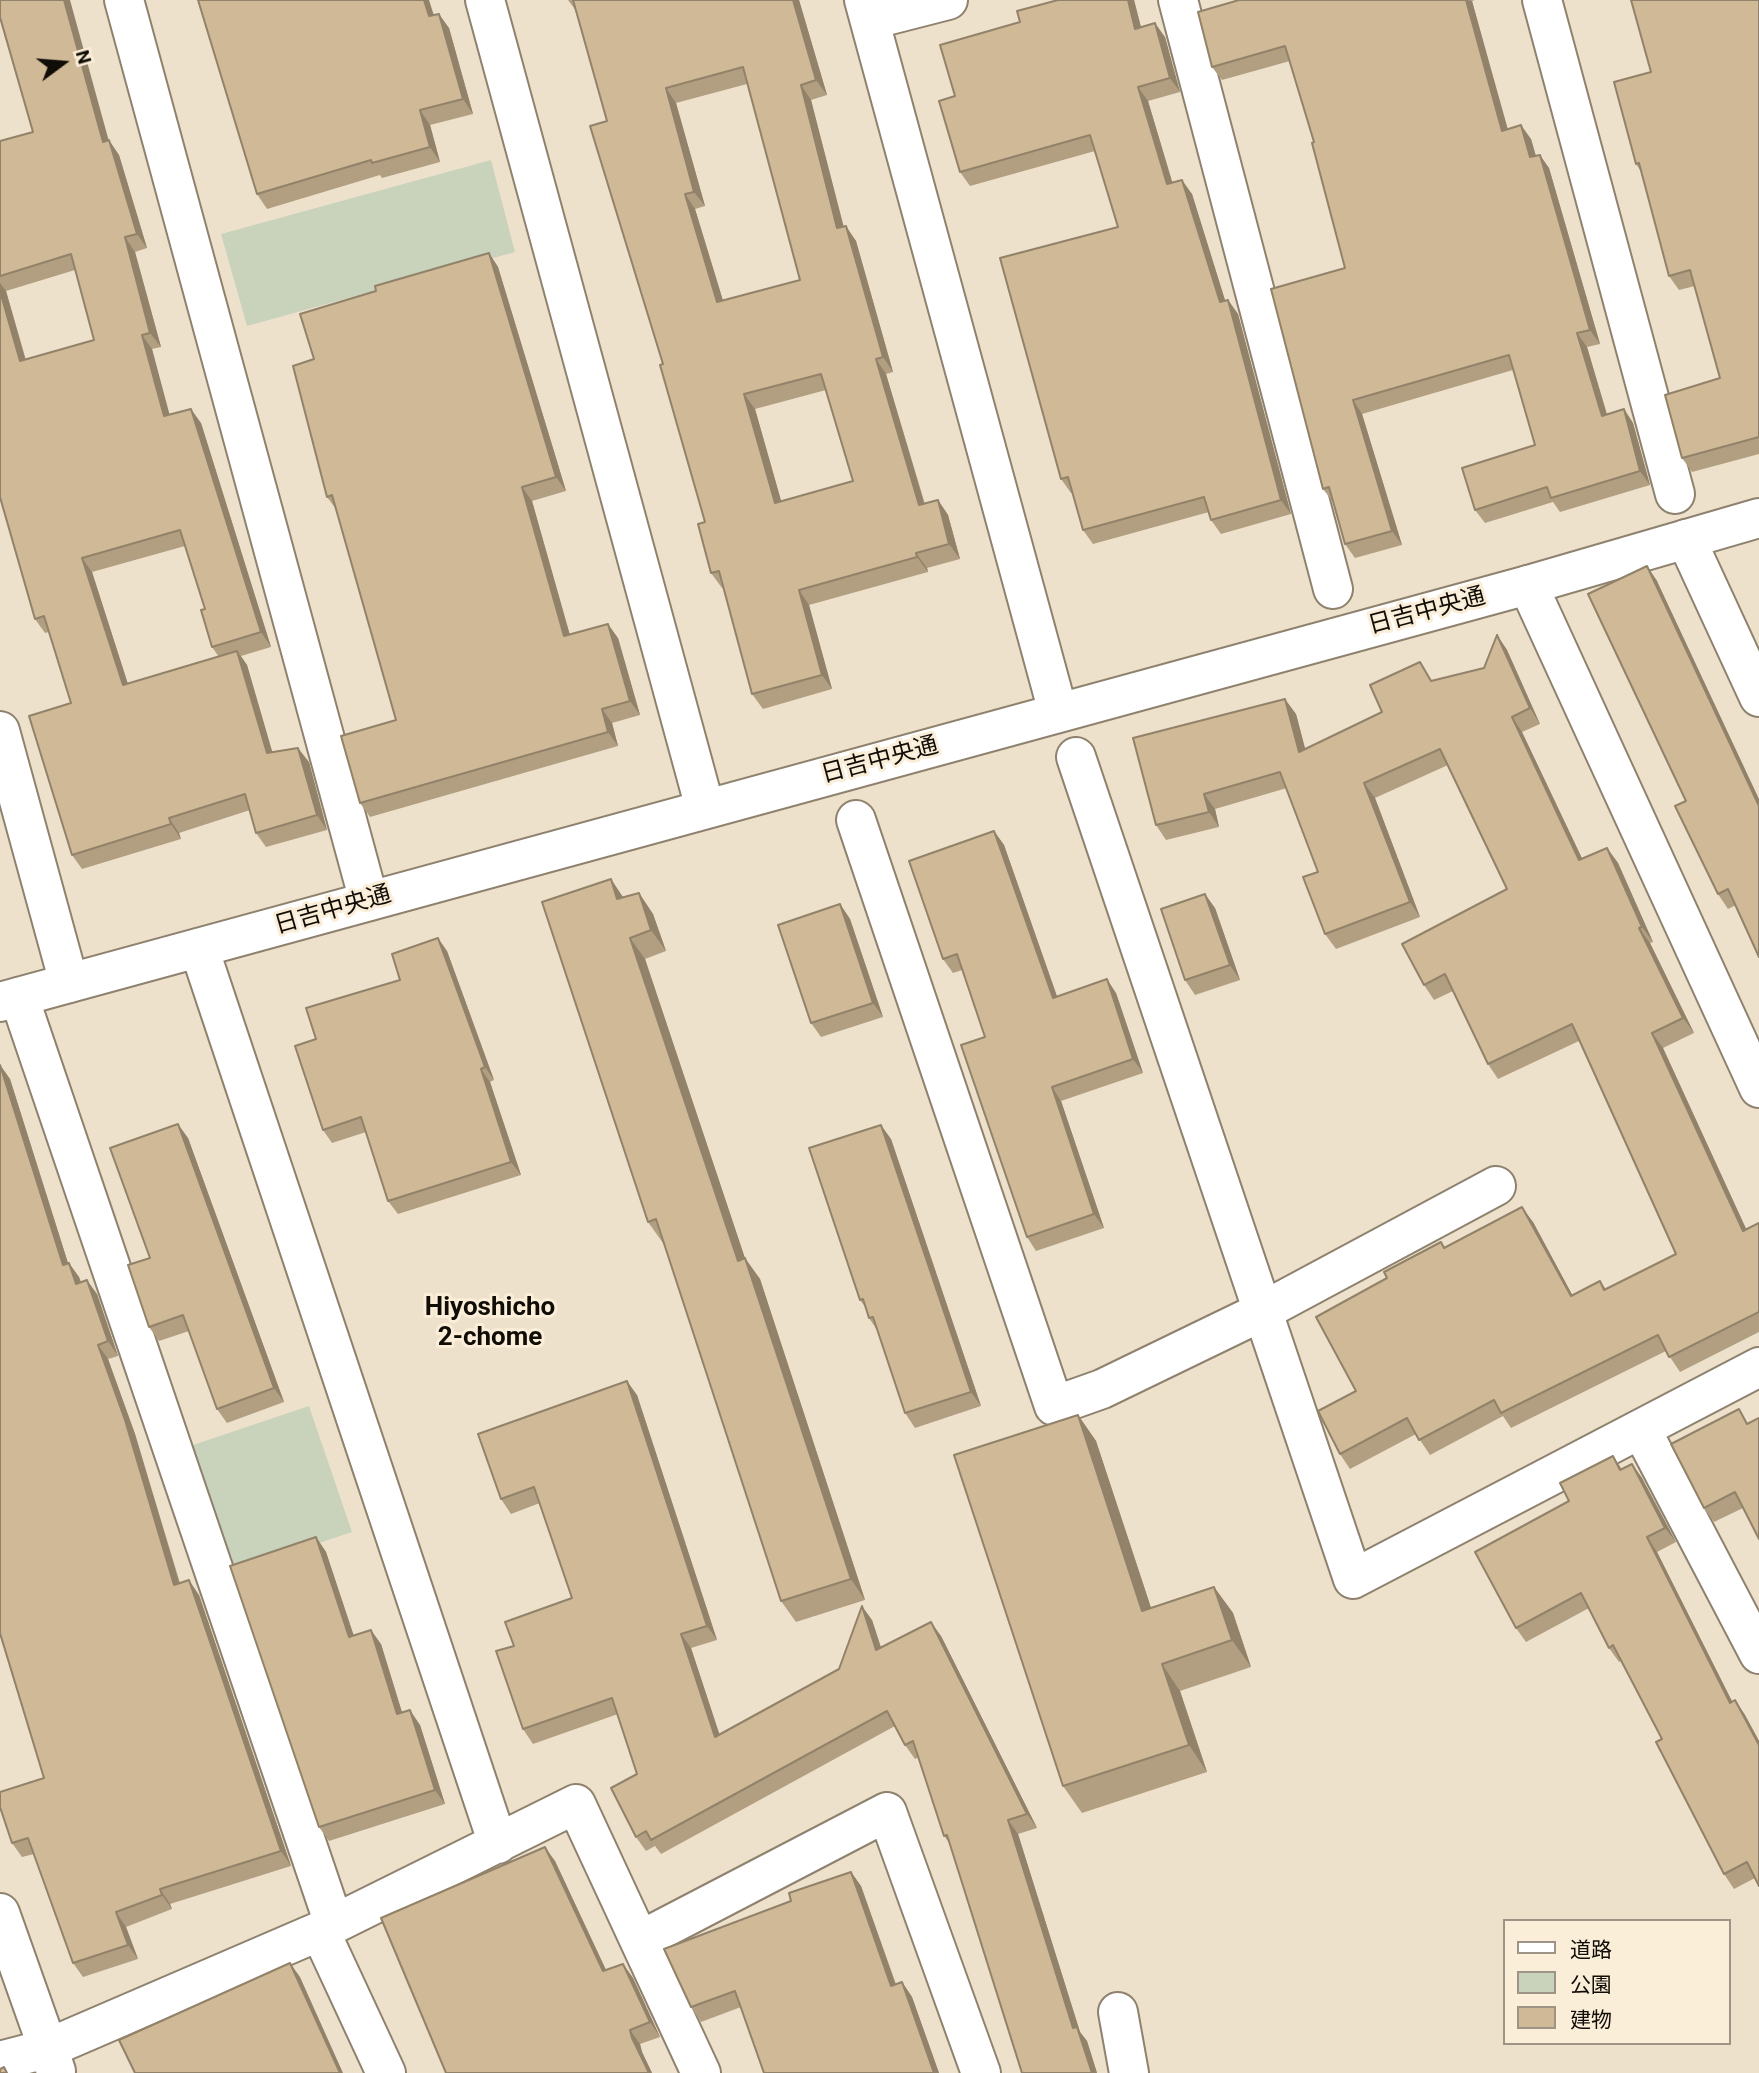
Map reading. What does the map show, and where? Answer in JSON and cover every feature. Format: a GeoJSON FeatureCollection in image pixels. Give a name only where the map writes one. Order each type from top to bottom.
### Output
{"type":"FeatureCollection","features":[{"type":"Feature","properties":{"kind":"street"},"geometry":{"type":"LineString","coordinates":[[124,0],[369,901]]}},
{"type":"Feature","properties":{"kind":"street"},"geometry":{"type":"LineString","coordinates":[[485,0],[705,808]]}},
{"type":"Feature","properties":{"kind":"street"},"geometry":{"type":"LineString","coordinates":[[948,0],[867,10],[1058,712]]}},
{"type":"Feature","properties":{"kind":"street"},"geometry":{"type":"LineString","coordinates":[[1178,0],[1332,589]]}},
{"type":"Feature","properties":{"kind":"street"},"geometry":{"type":"LineString","coordinates":[[1542,0],[1675,494]]}},
{"type":"Feature","properties":{"kind":"street","name":"日吉中央通"},"geometry":{"type":"LineString","coordinates":[[10,1000],[1528,585],[1759,519]]}},
{"type":"Feature","properties":{"kind":"street"},"geometry":{"type":"LineString","coordinates":[[1686,539],[1759,697]]}},
{"type":"Feature","properties":{"kind":"street"},"geometry":{"type":"LineString","coordinates":[[1528,585],[1759,1088]]}},
{"type":"Feature","properties":{"kind":"street"},"geometry":{"type":"LineString","coordinates":[[0,731],[69,983]]}},
{"type":"Feature","properties":{"kind":"street"},"geometry":{"type":"LineString","coordinates":[[1076,757],[1353,1579],[1759,1367]]}},
{"type":"Feature","properties":{"kind":"street"},"geometry":{"type":"LineString","coordinates":[[856,820],[1054,1406],[1102,1389],[1263,1311],[1496,1186]]}},
{"type":"Feature","properties":{"kind":"street"},"geometry":{"type":"LineString","coordinates":[[199,948],[498,1844]]}},
{"type":"Feature","properties":{"kind":"street"},"geometry":{"type":"LineString","coordinates":[[10,1000],[327,1927],[386,2073]]}},
{"type":"Feature","properties":{"kind":"street"},"geometry":{"type":"LineString","coordinates":[[1642,1429],[1759,1654]]}},
{"type":"Feature","properties":{"kind":"street"},"geometry":{"type":"LineString","coordinates":[[0,2061],[52,2061],[576,1804],[701,2073]]}},
{"type":"Feature","properties":{"kind":"street"},"geometry":{"type":"LineString","coordinates":[[641,1940],[887,1812],[981,2073]]}},
{"type":"Feature","properties":{"kind":"street"},"geometry":{"type":"LineString","coordinates":[[0,1913],[52,2061]]}},
{"type":"Feature","properties":{"kind":"street"},"geometry":{"type":"LineString","coordinates":[[1118,2012],[1129,2073]]}},
{"type":"Feature","properties":{"kind":"green space"},"geometry":{"type":"Polygon","coordinates":[[[491,160],[515,252],[247,326],[221,234],[491,160]]]}},
{"type":"Feature","properties":{"kind":"green space"},"geometry":{"type":"Polygon","coordinates":[[[309,1406],[352,1532],[233,1572],[190,1446],[309,1406]]]}},
{"type":"Feature","properties":{"kind":"building"},"geometry":{"type":"Polygon","coordinates":[[[0,0],[64,0],[103,142],[109,140],[137,234],[125,237],[150,333],[142,335],[164,416],[191,409],[261,632],[212,647],[201,610],[205,609],[180,530],[82,558],[123,685],[237,651],[267,753],[298,748],[317,815],[256,833],[245,794],[169,818],[171,824],[72,855],[29,716],[71,703],[44,616],[35,619],[0,497],[0,291],[20,361],[94,340],[71,254],[0,276],[0,141],[33,132],[0,17],[0,0]]]}},
{"type":"Feature","properties":{"kind":"building"},"geometry":{"type":"Polygon","coordinates":[[[198,0],[424,0],[429,16],[439,14],[463,99],[420,110],[430,147],[372,163],[371,160],[257,194],[198,0]]]}},
{"type":"Feature","properties":{"kind":"building"},"geometry":{"type":"Polygon","coordinates":[[[573,0],[793,0],[816,80],[801,85],[837,228],[846,226],[883,357],[876,359],[919,505],[938,500],[949,544],[916,553],[917,557],[799,590],[822,675],[752,694],[719,571],[711,573],[698,524],[705,522],[660,365],[663,364],[590,126],[607,121],[573,0]],[[743,67],[666,88],[694,192],[685,194],[717,302],[800,280],[743,67]],[[821,374],[744,394],[775,503],[853,481],[821,374]]]}},
{"type":"Feature","properties":{"kind":"building"},"geometry":{"type":"Polygon","coordinates":[[[1058,0],[1128,0],[1135,29],[1155,23],[1170,78],[1138,87],[1167,184],[1182,180],[1220,302],[1228,300],[1281,500],[1211,520],[1204,497],[1083,530],[1068,477],[1061,479],[1000,258],[1118,227],[1090,135],[960,172],[939,101],[955,96],[940,45],[1020,22],[1017,11],[1058,0]]]}},
{"type":"Feature","properties":{"kind":"building"},"geometry":{"type":"Polygon","coordinates":[[[1239,0],[1466,0],[1502,131],[1521,125],[1530,157],[1540,155],[1590,330],[1577,333],[1602,416],[1624,409],[1640,471],[1551,498],[1547,487],[1475,510],[1462,468],[1535,445],[1509,355],[1353,400],[1392,531],[1345,544],[1329,487],[1323,489],[1271,289],[1345,268],[1312,143],[1314,142],[1285,46],[1212,67],[1198,12],[1239,0]]]}},
{"type":"Feature","properties":{"kind":"building"},"geometry":{"type":"Polygon","coordinates":[[[1631,0],[1759,0],[1759,437],[1682,458],[1665,395],[1720,378],[1690,270],[1669,276],[1614,82],[1651,72],[1631,0]]]}},
{"type":"Feature","properties":{"kind":"building"},"geometry":{"type":"Polygon","coordinates":[[[489,253],[556,477],[522,487],[564,636],[608,624],[630,701],[602,709],[608,732],[360,803],[341,736],[396,720],[332,495],[327,497],[293,366],[314,359],[300,314],[376,291],[375,286],[489,253]]]}},
{"type":"Feature","properties":{"kind":"building"},"geometry":{"type":"Polygon","coordinates":[[[1647,566],[1759,806],[1759,957],[1728,889],[1718,894],[1675,806],[1686,801],[1588,594],[1647,566]]]}},
{"type":"Feature","properties":{"kind":"building"},"geometry":{"type":"Polygon","coordinates":[[[1497,635],[1530,708],[1512,717],[1579,860],[1607,848],[1642,927],[1639,928],[1683,1018],[1652,1033],[1743,1231],[1759,1223],[1759,1312],[1669,1357],[1658,1335],[1501,1413],[1494,1400],[1419,1440],[1407,1418],[1340,1454],[1318,1411],[1356,1391],[1316,1317],[1387,1278],[1384,1272],[1441,1242],[1444,1248],[1522,1207],[1571,1296],[1600,1281],[1604,1290],[1676,1254],[1572,1024],[1488,1064],[1445,974],[1424,985],[1402,944],[1507,889],[1440,749],[1364,783],[1410,902],[1325,934],[1303,877],[1318,872],[1280,772],[1204,794],[1209,812],[1156,825],[1133,738],[1285,699],[1299,752],[1382,712],[1370,685],[1420,662],[1431,681],[1484,668],[1497,635]]]}},
{"type":"Feature","properties":{"kind":"building"},"geometry":{"type":"Polygon","coordinates":[[[994,831],[1053,998],[1107,979],[1133,1059],[1052,1087],[1094,1214],[1027,1237],[961,1045],[985,1037],[957,954],[943,959],[909,861],[994,831]]]}},
{"type":"Feature","properties":{"kind":"building"},"geometry":{"type":"Polygon","coordinates":[[[611,879],[617,899],[639,893],[651,930],[630,938],[738,1261],[745,1258],[851,1579],[781,1601],[656,1219],[648,1222],[542,902],[611,879]]]}},
{"type":"Feature","properties":{"kind":"building"},"geometry":{"type":"Polygon","coordinates":[[[1205,894],[1230,965],[1185,980],[1161,909],[1205,894]]]}},
{"type":"Feature","properties":{"kind":"building"},"geometry":{"type":"Polygon","coordinates":[[[840,904],[873,1003],[811,1023],[778,925],[840,904]]]}},
{"type":"Feature","properties":{"kind":"building"},"geometry":{"type":"Polygon","coordinates":[[[438,938],[485,1067],[481,1069],[511,1162],[388,1201],[361,1117],[323,1130],[295,1046],[316,1039],[306,1008],[400,980],[392,954],[438,938]]]}},
{"type":"Feature","properties":{"kind":"building"},"geometry":{"type":"Polygon","coordinates":[[[0,1065],[63,1265],[69,1263],[76,1284],[87,1280],[108,1341],[98,1345],[125,1420],[174,1585],[189,1580],[281,1851],[160,1889],[162,1895],[116,1912],[128,1945],[73,1963],[28,1838],[12,1843],[0,1807],[0,1792],[44,1778],[0,1633],[0,1065]]]}},
{"type":"Feature","properties":{"kind":"building"},"geometry":{"type":"Polygon","coordinates":[[[178,1124],[274,1388],[217,1409],[183,1315],[149,1327],[128,1265],[150,1258],[110,1148],[178,1124]]]}},
{"type":"Feature","properties":{"kind":"building"},"geometry":{"type":"Polygon","coordinates":[[[881,1125],[971,1392],[905,1413],[873,1317],[869,1318],[863,1299],[860,1300],[809,1148],[881,1125]]]}},
{"type":"Feature","properties":{"kind":"building"},"geometry":{"type":"Polygon","coordinates":[[[627,1381],[707,1626],[681,1634],[715,1737],[839,1669],[862,1606],[876,1650],[931,1622],[1027,1814],[1008,1820],[1073,2028],[1077,2027],[1092,2073],[1022,2073],[947,1835],[944,1836],[913,1741],[905,1745],[887,1711],[651,1840],[646,1831],[636,1837],[611,1788],[637,1774],[612,1698],[523,1729],[496,1651],[514,1646],[505,1622],[572,1598],[534,1487],[501,1499],[478,1434],[627,1381]]]}},
{"type":"Feature","properties":{"kind":"building"},"geometry":{"type":"Polygon","coordinates":[[[1739,1409],[1747,1424],[1759,1418],[1759,1539],[1735,1492],[1704,1508],[1671,1444],[1739,1409]]]}},
{"type":"Feature","properties":{"kind":"building"},"geometry":{"type":"Polygon","coordinates":[[[1078,1415],[1142,1611],[1214,1587],[1232,1640],[1162,1664],[1189,1745],[1063,1786],[954,1455],[1078,1415]]]}},
{"type":"Feature","properties":{"kind":"building"},"geometry":{"type":"Polygon","coordinates":[[[1613,1456],[1620,1470],[1632,1464],[1665,1528],[1647,1537],[1730,1703],[1735,1700],[1759,1745],[1759,1886],[1747,1862],[1724,1874],[1656,1742],[1662,1739],[1613,1645],[1609,1648],[1581,1593],[1516,1628],[1475,1552],[1569,1501],[1560,1483],[1613,1456]]]}},
{"type":"Feature","properties":{"kind":"building"},"geometry":{"type":"Polygon","coordinates":[[[316,1537],[349,1637],[371,1630],[397,1714],[410,1710],[435,1790],[319,1827],[230,1566],[316,1537]]]}},
{"type":"Feature","properties":{"kind":"building"},"geometry":{"type":"Polygon","coordinates":[[[545,1847],[603,1971],[623,1964],[650,2022],[630,2030],[649,2073],[446,2073],[381,1918],[545,1847]]]}},
{"type":"Feature","properties":{"kind":"building"},"geometry":{"type":"Polygon","coordinates":[[[851,1872],[891,1986],[902,1982],[934,2073],[764,2073],[735,1991],[691,2007],[664,1949],[791,1901],[789,1893],[851,1872]]]}},
{"type":"Feature","properties":{"kind":"building"},"geometry":{"type":"Polygon","coordinates":[[[290,1963],[340,2073],[135,2073],[119,2040],[290,1963]]]}},
{"type":"Feature","properties":{"kind":"district","name":"Hiyoshicho 2-chome"},"geometry":{"type":"Point","coordinates":[490,1323]}}]}
